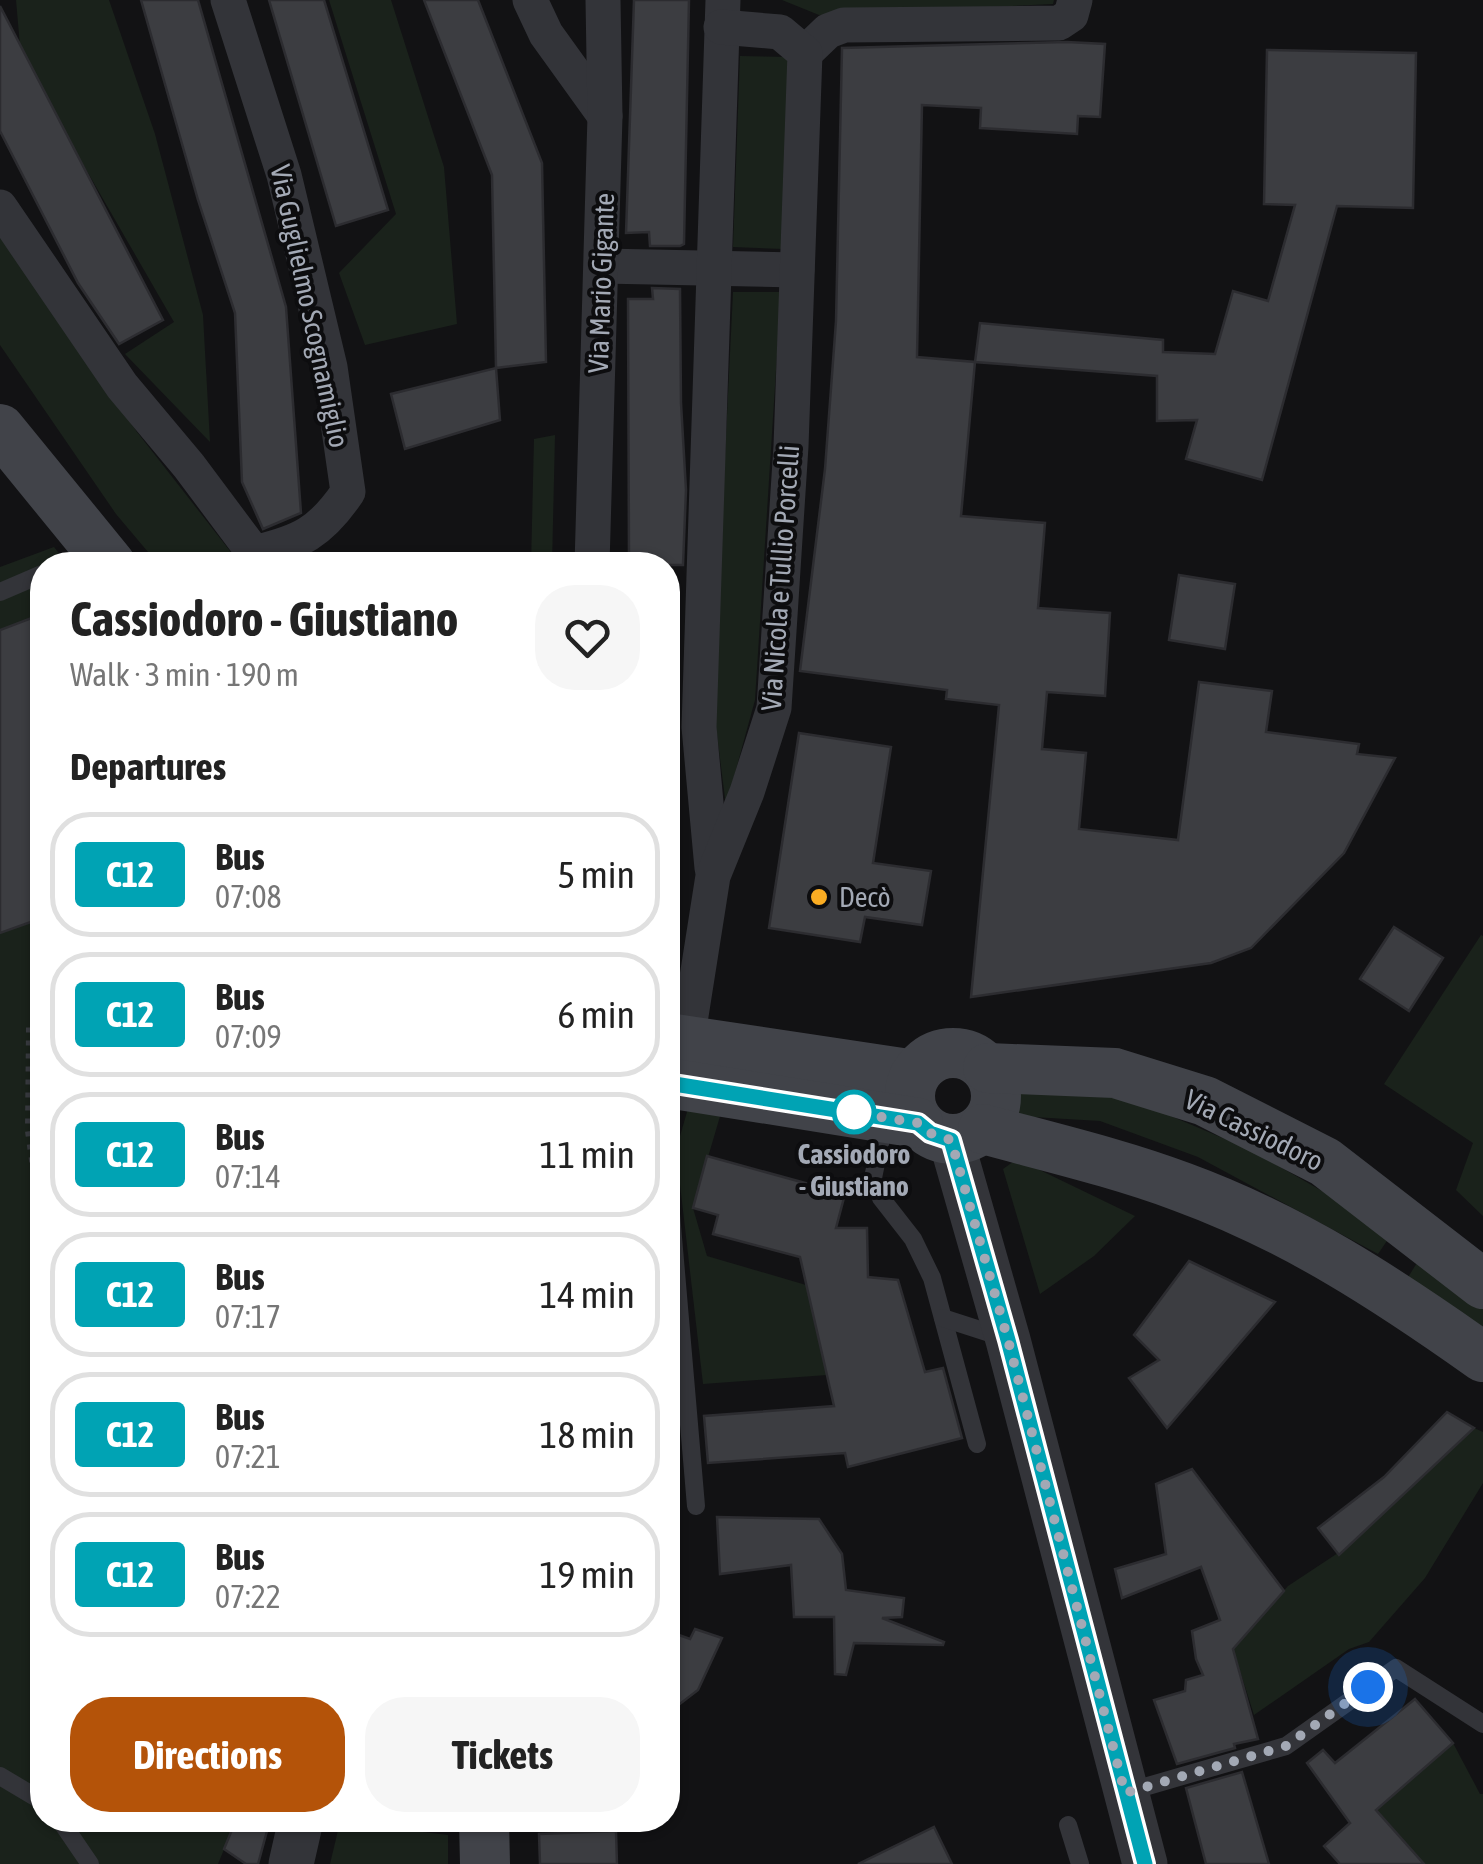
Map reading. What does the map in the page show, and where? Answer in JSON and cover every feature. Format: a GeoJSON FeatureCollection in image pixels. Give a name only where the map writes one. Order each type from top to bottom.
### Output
{"type":"FeatureCollection","features":[{"type":"Feature","properties":{"kind":"main road"},"geometry":{"type":"LineString","coordinates":[[0,430],[86,552]]}},
{"type":"Feature","properties":{"kind":"main road","name":"Via Cassiodoro"},"geometry":{"type":"LineString","coordinates":[[930,1117],[937,1055],[952,1052],[976,1058],[988,1068],[1114,1073],[1205,1101],[1326,1162],[1483,1284]]}},
{"type":"Feature","properties":{"kind":"main road"},"geometry":{"type":"LineString","coordinates":[[680,1055],[930,1117],[1181,1186],[1274,1226],[1379,1284],[1483,1357]]}},
{"type":"Feature","properties":{"kind":"main road"},"geometry":{"type":"LineString","coordinates":[[930,1117],[992,1117],[996,1087],[988,1068]]}},
{"type":"Feature","properties":{"kind":"main road"},"geometry":{"type":"LineString","coordinates":[[1379,1284],[1417,1230]]}},
{"type":"Feature","properties":{"kind":"main road"},"geometry":{"type":"LineString","coordinates":[[484,1832],[485,1864]]}},
{"type":"Feature","properties":{"kind":"street","name":"Via Guglielmo Scognamiglio"},"geometry":{"type":"LineString","coordinates":[[228,0],[284,175],[330,367],[348,492],[334,514],[298,542],[258,552]]}},
{"type":"Feature","properties":{"kind":"street"},"geometry":{"type":"LineString","coordinates":[[530,0],[546,34],[605,116]]}},
{"type":"Feature","properties":{"kind":"street","name":"Via Mario Gigante"},"geometry":{"type":"LineString","coordinates":[[592,552],[605,116],[603,0]]}},
{"type":"Feature","properties":{"kind":"street"},"geometry":{"type":"LineString","coordinates":[[806,53],[828,31],[844,25],[1058,23],[1071,15],[1076,0]]}},
{"type":"Feature","properties":{"kind":"street","name":"Via Nicola e Tullio Porcelli"},"geometry":{"type":"LineString","coordinates":[[680,1027],[713,876],[747,792],[774,708],[791,446],[806,53],[780,32],[722,14],[699,728],[713,876]]}},
{"type":"Feature","properties":{"kind":"street","name":"Via Guglielmo Scognamiglio"},"geometry":{"type":"LineString","coordinates":[[0,207],[122,386],[201,481],[253,552]]}},
{"type":"Feature","properties":{"kind":"street"},"geometry":{"type":"LineString","coordinates":[[602,266],[797,270]]}},
{"type":"Feature","properties":{"kind":"street"},"geometry":{"type":"LineString","coordinates":[[930,1117],[1008,1340],[1145,1864]]}},
{"type":"Feature","properties":{"kind":"street"},"geometry":{"type":"LineString","coordinates":[[291,1864],[298,1832]]}},
{"type":"Feature","properties":{"kind":"lane"},"geometry":{"type":"LineString","coordinates":[[0,592],[30,579]]}},
{"type":"Feature","properties":{"kind":"lane"},"geometry":{"type":"LineString","coordinates":[[930,1117],[873,1178],[881,1198],[913,1239],[932,1278],[977,1444]]}},
{"type":"Feature","properties":{"kind":"lane"},"geometry":{"type":"LineString","coordinates":[[943,1318],[1008,1340]]}},
{"type":"Feature","properties":{"kind":"lane"},"geometry":{"type":"LineString","coordinates":[[680,1319],[696,1506]]}},
{"type":"Feature","properties":{"kind":"lane"},"geometry":{"type":"LineString","coordinates":[[1125,1793],[1286,1746],[1396,1668],[1483,1724]]}},
{"type":"Feature","properties":{"kind":"lane"},"geometry":{"type":"LineString","coordinates":[[0,1776],[30,1794]]}},
{"type":"Feature","properties":{"kind":"lane"},"geometry":{"type":"LineString","coordinates":[[1068,1825],[1080,1864]]}},
{"type":"Feature","properties":{"kind":"lane"},"geometry":{"type":"LineString","coordinates":[[68,1832],[90,1864]]}},
{"type":"Feature","properties":{"kind":"path"},"geometry":{"type":"LineString","coordinates":[[30,1030],[30,1145]]}},
{"type":"Feature","properties":{"kind":"shaded area"},"geometry":{"type":"Polygon","coordinates":[[[16,0],[109,0],[155,134],[203,315],[210,442],[125,354],[174,322],[65,133],[20,46],[16,0]]]}},
{"type":"Feature","properties":{"kind":"shaded area"},"geometry":{"type":"Polygon","coordinates":[[[329,0],[391,0],[444,167],[457,324],[365,345],[339,273],[396,214],[329,0]]]}},
{"type":"Feature","properties":{"kind":"shaded area"},"geometry":{"type":"Polygon","coordinates":[[[782,0],[1054,0],[1053,4],[819,15],[782,0]]]}},
{"type":"Feature","properties":{"kind":"shaded area"},"geometry":{"type":"Polygon","coordinates":[[[740,56],[790,57],[783,249],[733,247],[740,56]]]}},
{"type":"Feature","properties":{"kind":"shaded area"},"geometry":{"type":"Polygon","coordinates":[[[0,235],[137,432],[231,552],[148,552],[116,514],[0,345],[0,235]]]}},
{"type":"Feature","properties":{"kind":"shaded area"},"geometry":{"type":"Polygon","coordinates":[[[733,292],[781,292],[755,700],[726,806],[713,703],[733,292]]]}},
{"type":"Feature","properties":{"kind":"shaded area"},"geometry":{"type":"Polygon","coordinates":[[[555,435],[552,552],[531,552],[534,439],[555,435]]]}},
{"type":"Feature","properties":{"kind":"shaded area"},"geometry":{"type":"Polygon","coordinates":[[[30,556],[30,1832],[231,1832],[218,1864],[0,1864],[0,567],[30,556]]]}},
{"type":"Feature","properties":{"kind":"shaded area"},"geometry":{"type":"Polygon","coordinates":[[[1481,935],[1483,1216],[1456,1190],[1473,1143],[1384,1084],[1481,935]]]}},
{"type":"Feature","properties":{"kind":"shaded area"},"geometry":{"type":"Polygon","coordinates":[[[1018,1084],[1114,1092],[1251,1150],[1393,1232],[1378,1254],[1198,1157],[1100,1121],[1016,1116],[1018,1084]]]}},
{"type":"Feature","properties":{"kind":"shaded area"},"geometry":{"type":"Polygon","coordinates":[[[689,1105],[721,1113],[693,1208],[707,1256],[806,1285],[827,1375],[703,1384],[680,1185],[680,1136],[689,1105]]]}},
{"type":"Feature","properties":{"kind":"shaded area"},"geometry":{"type":"Polygon","coordinates":[[[1017,1159],[1135,1216],[1094,1256],[1040,1294],[1003,1169],[1017,1159]]]}},
{"type":"Feature","properties":{"kind":"shaded area"},"geometry":{"type":"Polygon","coordinates":[[[1423,1253],[1483,1308],[1483,1335],[1407,1279],[1423,1253]]]}},
{"type":"Feature","properties":{"kind":"shaded area"},"geometry":{"type":"Polygon","coordinates":[[[1474,1428],[1483,1432],[1483,1483],[1425,1578],[1369,1642],[1349,1649],[1254,1715],[1233,1649],[1288,1586],[1347,1547],[1474,1428]]]}},
{"type":"Feature","properties":{"kind":"shaded area"},"geometry":{"type":"Polygon","coordinates":[[[1453,1743],[1483,1794],[1483,1864],[1424,1864],[1376,1810],[1453,1743]]]}},
{"type":"Feature","properties":{"kind":"shaded area"},"geometry":{"type":"Polygon","coordinates":[[[338,1832],[448,1835],[448,1864],[330,1864],[338,1832]]]}},
{"type":"Feature","properties":{"kind":"building"},"geometry":{"type":"Polygon","coordinates":[[[141,0],[198,0],[286,307],[301,513],[263,529],[242,482],[235,313],[141,0]]]}},
{"type":"Feature","properties":{"kind":"building"},"geometry":{"type":"Polygon","coordinates":[[[269,0],[324,0],[388,210],[336,226],[269,0]]]}},
{"type":"Feature","properties":{"kind":"building"},"geometry":{"type":"Polygon","coordinates":[[[424,0],[478,0],[542,163],[546,362],[496,368],[492,175],[424,0]]]}},
{"type":"Feature","properties":{"kind":"building"},"geometry":{"type":"Polygon","coordinates":[[[634,0],[689,0],[684,244],[680,246],[650,246],[649,232],[626,233],[634,0]]]}},
{"type":"Feature","properties":{"kind":"building"},"geometry":{"type":"Polygon","coordinates":[[[0,6],[163,320],[119,344],[78,283],[0,131],[0,6]]]}},
{"type":"Feature","properties":{"kind":"building"},"geometry":{"type":"Polygon","coordinates":[[[1105,44],[1100,117],[1078,116],[1077,134],[980,128],[981,108],[922,105],[917,357],[975,362],[961,516],[1045,523],[1038,608],[1110,613],[1105,696],[1047,692],[1042,749],[1086,753],[1079,829],[1178,840],[1199,682],[1272,691],[1266,732],[1359,744],[1357,754],[1395,758],[1344,853],[1251,948],[1211,963],[971,997],[999,705],[946,699],[947,690],[800,671],[825,469],[836,321],[842,48],[1105,44]]]}},
{"type":"Feature","properties":{"kind":"building"},"geometry":{"type":"Polygon","coordinates":[[[1267,50],[1416,53],[1413,208],[1337,206],[1262,480],[1186,459],[1197,420],[1157,421],[1157,376],[975,362],[980,323],[1163,340],[1163,352],[1215,354],[1233,291],[1268,301],[1295,205],[1264,204],[1267,50]]]}},
{"type":"Feature","properties":{"kind":"building"},"geometry":{"type":"Polygon","coordinates":[[[652,288],[680,289],[686,490],[683,565],[680,552],[629,552],[628,299],[653,299],[652,288]]]}},
{"type":"Feature","properties":{"kind":"building"},"geometry":{"type":"Polygon","coordinates":[[[496,368],[500,420],[405,449],[391,394],[496,368]]]}},
{"type":"Feature","properties":{"kind":"building"},"geometry":{"type":"Polygon","coordinates":[[[1179,575],[1235,584],[1225,649],[1169,640],[1179,575]]]}},
{"type":"Feature","properties":{"kind":"building"},"geometry":{"type":"Polygon","coordinates":[[[30,619],[30,922],[0,933],[0,630],[30,619]]]}},
{"type":"Feature","properties":{"kind":"building"},"geometry":{"type":"Polygon","coordinates":[[[799,733],[891,747],[873,863],[931,871],[922,925],[865,917],[860,942],[769,928],[799,733]]]}},
{"type":"Feature","properties":{"kind":"building"},"geometry":{"type":"Polygon","coordinates":[[[1394,927],[1443,958],[1409,1011],[1360,979],[1394,927]]]}},
{"type":"Feature","properties":{"kind":"building"},"geometry":{"type":"Polygon","coordinates":[[[707,1156],[845,1194],[836,1228],[867,1228],[868,1277],[898,1280],[925,1372],[943,1368],[962,1438],[848,1467],[845,1453],[708,1463],[704,1416],[834,1406],[800,1257],[713,1234],[718,1215],[693,1208],[707,1156]]]}},
{"type":"Feature","properties":{"kind":"building"},"geometry":{"type":"Polygon","coordinates":[[[1189,1261],[1275,1302],[1167,1428],[1129,1378],[1159,1360],[1134,1335],[1189,1261]]]}},
{"type":"Feature","properties":{"kind":"building"},"geometry":{"type":"Polygon","coordinates":[[[1447,1412],[1474,1428],[1339,1555],[1318,1528],[1384,1477],[1447,1412]]]}},
{"type":"Feature","properties":{"kind":"building"},"geometry":{"type":"Polygon","coordinates":[[[1192,1469],[1284,1591],[1233,1649],[1258,1739],[1177,1764],[1154,1700],[1185,1691],[1186,1680],[1203,1675],[1192,1631],[1220,1620],[1201,1567],[1122,1598],[1115,1569],[1166,1554],[1156,1484],[1192,1469]]]}},
{"type":"Feature","properties":{"kind":"building"},"geometry":{"type":"Polygon","coordinates":[[[717,1517],[819,1519],[842,1554],[846,1590],[904,1598],[902,1617],[882,1618],[944,1642],[943,1645],[854,1643],[846,1675],[835,1674],[834,1617],[794,1617],[791,1565],[720,1574],[717,1517]]]}},
{"type":"Feature","properties":{"kind":"building"},"geometry":{"type":"Polygon","coordinates":[[[695,1629],[722,1638],[698,1690],[680,1704],[680,1635],[690,1639],[695,1629]]]}},
{"type":"Feature","properties":{"kind":"building"},"geometry":{"type":"Polygon","coordinates":[[[1415,1699],[1453,1743],[1376,1810],[1424,1864],[1340,1864],[1324,1846],[1350,1823],[1307,1763],[1323,1750],[1335,1763],[1415,1699]]]}},
{"type":"Feature","properties":{"kind":"building"},"geometry":{"type":"Polygon","coordinates":[[[1242,1772],[1269,1864],[1206,1864],[1186,1788],[1242,1772]]]}},
{"type":"Feature","properties":{"kind":"building"},"geometry":{"type":"Polygon","coordinates":[[[934,1827],[952,1864],[858,1864],[934,1827]]]}},
{"type":"Feature","properties":{"kind":"building"},"geometry":{"type":"Polygon","coordinates":[[[231,1832],[267,1832],[258,1864],[246,1864],[224,1849],[231,1832]]]}},
{"type":"Feature","properties":{"kind":"building"},"geometry":{"type":"Polygon","coordinates":[[[616,1832],[617,1864],[540,1864],[539,1834],[616,1832]]]}},
{"type":"Feature","properties":{"kind":"bus line","name":"C12"},"geometry":{"type":"LineString","coordinates":[[680,1085],[918,1123],[930,1133],[951,1140],[1008,1340],[1145,1864]]}},
{"type":"Feature","properties":{"kind":"place","name":"Decò"},"geometry":{"type":"Point","coordinates":[819,897]}},
{"type":"Feature","properties":{"kind":"place","name":"Cassiodoro - Giustiano"},"geometry":{"type":"Point","coordinates":[854,1112]}},
{"type":"Feature","properties":{"kind":"route"},"geometry":{"type":"LineString","coordinates":[[854,1112],[850,1112],[918,1123],[930,1133],[951,1140],[1008,1340],[1125,1793],[1286,1746],[1368,1687]]}}]}
